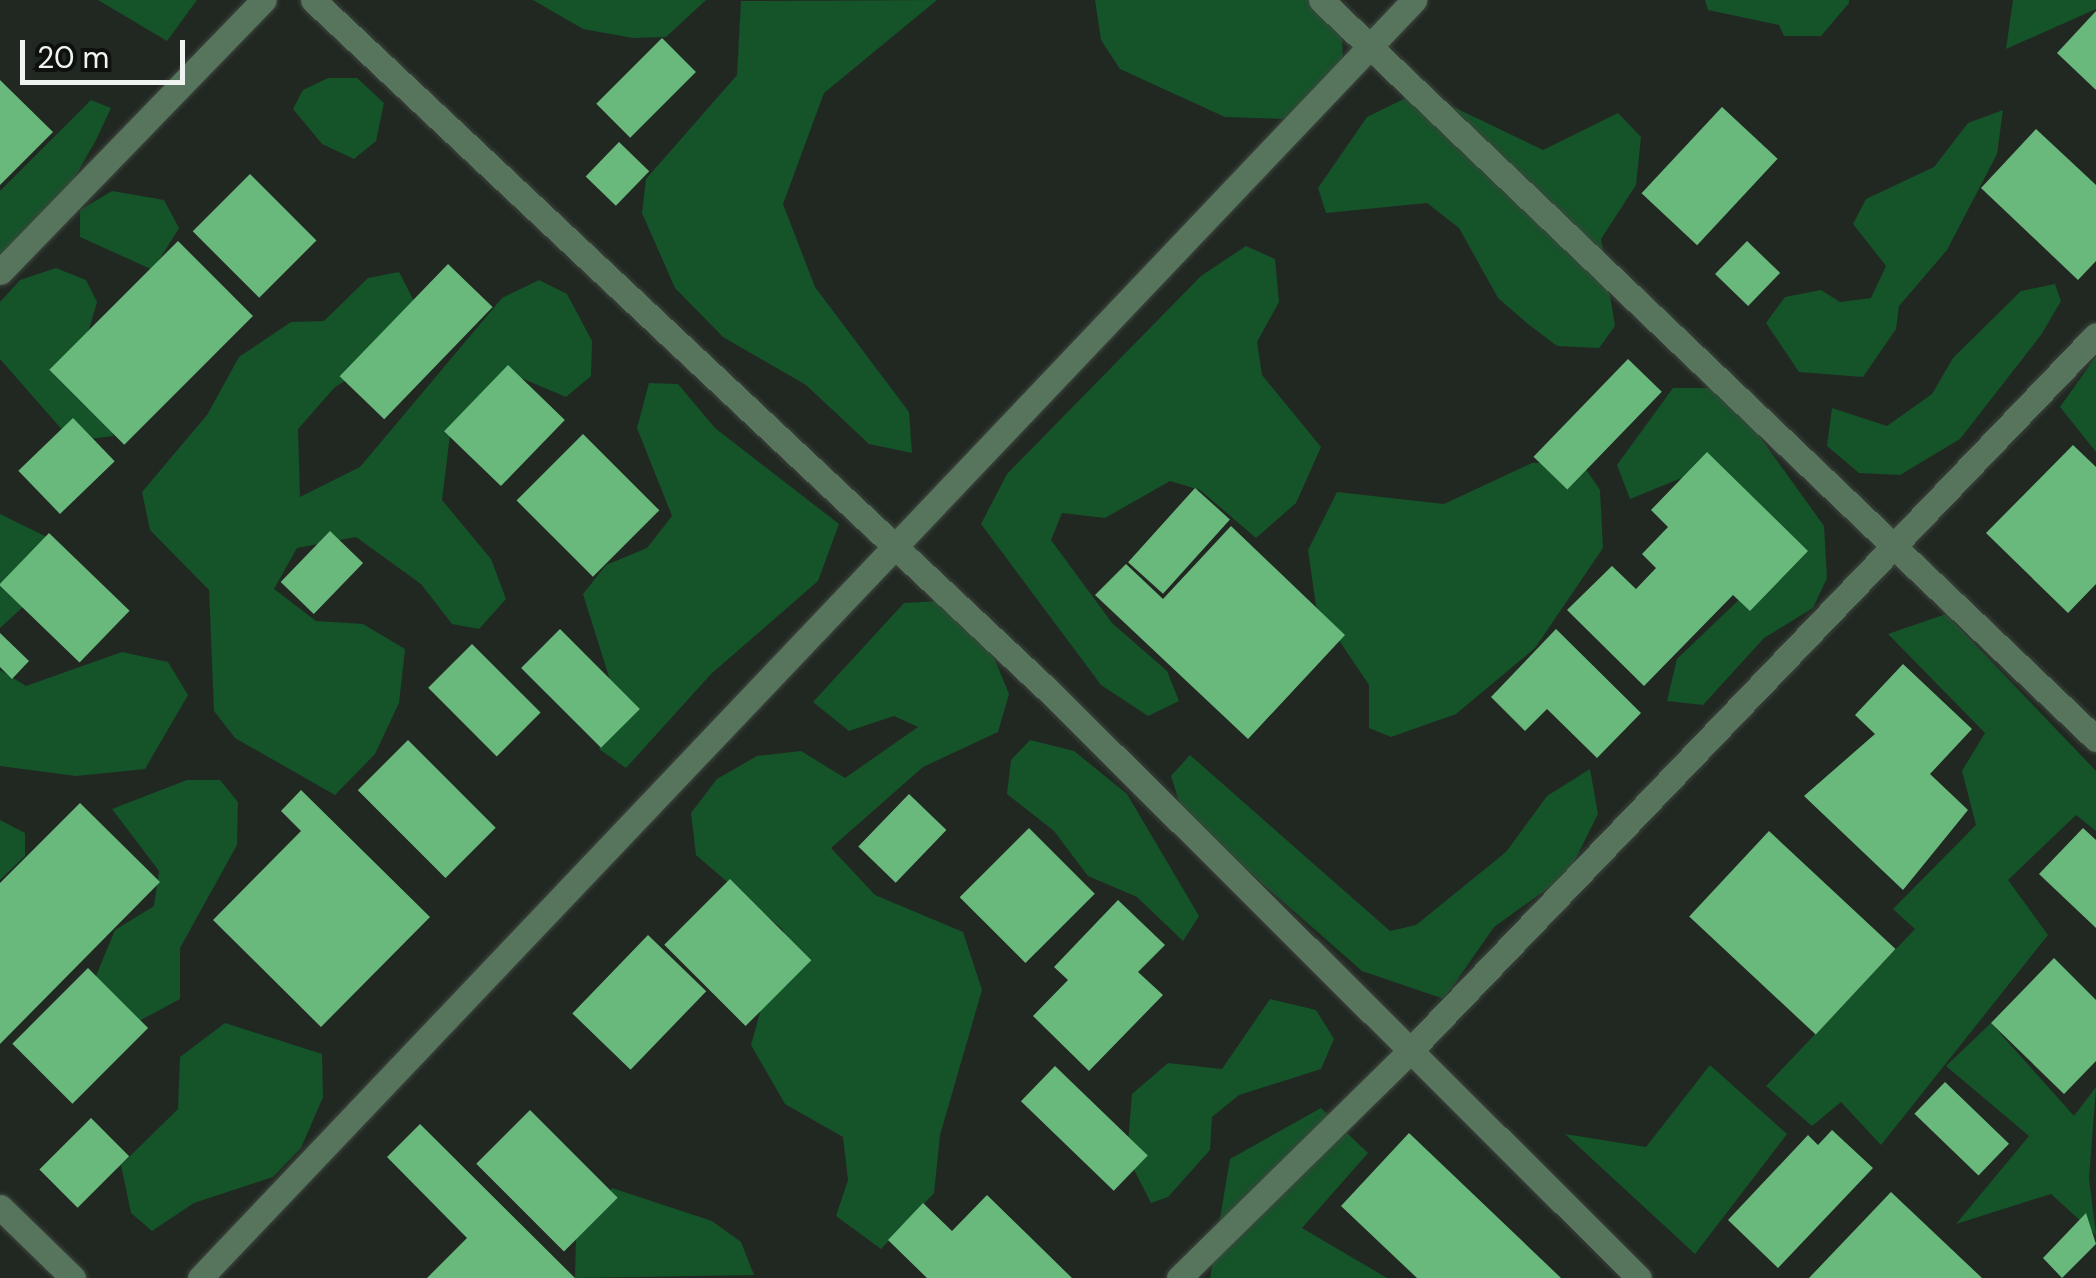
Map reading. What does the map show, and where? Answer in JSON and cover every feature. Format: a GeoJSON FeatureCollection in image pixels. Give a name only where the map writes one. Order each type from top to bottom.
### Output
{"type":"FeatureCollection","features":[{"type":"Feature","properties":{"kind":"street"},"geometry":{"type":"LineString","coordinates":[[0,272],[264,0]]}},
{"type":"Feature","properties":{"kind":"street"},"geometry":{"type":"LineString","coordinates":[[313,0],[893,543],[1639,1278]]}},
{"type":"Feature","properties":{"kind":"street"},"geometry":{"type":"LineString","coordinates":[[1321,0],[1896,544],[2096,739]]}},
{"type":"Feature","properties":{"kind":"street"},"geometry":{"type":"LineString","coordinates":[[200,1278],[893,543],[1414,0]]}},
{"type":"Feature","properties":{"kind":"street"},"geometry":{"type":"LineString","coordinates":[[1180,1278],[1408,1053],[2096,335]]}},
{"type":"Feature","properties":{"kind":"street"},"geometry":{"type":"LineString","coordinates":[[0,1206],[74,1278]]}},
{"type":"Feature","properties":{"kind":"green space"},"geometry":{"type":"Polygon","coordinates":[[[98,0],[197,0],[167,41],[98,0]]]}},
{"type":"Feature","properties":{"kind":"green space"},"geometry":{"type":"Polygon","coordinates":[[[533,0],[706,0],[666,37],[633,38],[583,29],[533,0]]]}},
{"type":"Feature","properties":{"kind":"green space"},"geometry":{"type":"Polygon","coordinates":[[[937,0],[824,93],[783,204],[815,287],[909,412],[912,453],[869,444],[806,385],[723,337],[675,288],[642,213],[646,179],[737,75],[741,1],[937,0]]]}},
{"type":"Feature","properties":{"kind":"green space"},"geometry":{"type":"Polygon","coordinates":[[[1095,0],[1317,0],[1342,30],[1343,70],[1287,119],[1225,117],[1120,69],[1101,40],[1095,0]]]}},
{"type":"Feature","properties":{"kind":"green space"},"geometry":{"type":"Polygon","coordinates":[[[1705,0],[1849,3],[1821,36],[1784,36],[1779,25],[1708,10],[1705,0]]]}},
{"type":"Feature","properties":{"kind":"green space"},"geometry":{"type":"Polygon","coordinates":[[[2013,0],[2096,0],[2096,9],[2006,49],[2013,0]]]}},
{"type":"Feature","properties":{"kind":"green space"},"geometry":{"type":"Polygon","coordinates":[[[328,78],[357,78],[384,103],[376,141],[354,159],[322,144],[293,109],[303,90],[328,78]]]}},
{"type":"Feature","properties":{"kind":"green space"},"geometry":{"type":"Polygon","coordinates":[[[1420,91],[1543,150],[1618,113],[1641,137],[1636,185],[1601,239],[1615,326],[1599,348],[1557,346],[1528,324],[1498,298],[1459,228],[1427,203],[1326,213],[1318,188],[1367,117],[1420,91]]]}},
{"type":"Feature","properties":{"kind":"green space"},"geometry":{"type":"Polygon","coordinates":[[[91,100],[111,108],[96,140],[58,207],[0,261],[0,191],[91,100]]]}},
{"type":"Feature","properties":{"kind":"green space"},"geometry":{"type":"Polygon","coordinates":[[[2003,110],[1997,154],[1947,250],[1899,306],[1896,329],[1863,377],[1799,372],[1766,323],[1785,297],[1821,290],[1840,302],[1871,298],[1886,266],[1853,224],[1866,199],[1934,167],[1968,123],[2003,110]]]}},
{"type":"Feature","properties":{"kind":"green space"},"geometry":{"type":"Polygon","coordinates":[[[112,191],[164,200],[179,228],[153,270],[80,237],[80,210],[112,191]]]}},
{"type":"Feature","properties":{"kind":"green space"},"geometry":{"type":"Polygon","coordinates":[[[1246,246],[1275,259],[1279,302],[1257,342],[1262,375],[1321,447],[1296,503],[1256,538],[1200,490],[1170,481],[1105,518],[1062,513],[1051,540],[1112,623],[1167,671],[1179,701],[1148,716],[1101,685],[981,524],[1007,474],[1201,276],[1246,246]]]}},
{"type":"Feature","properties":{"kind":"green space"},"geometry":{"type":"Polygon","coordinates":[[[56,268],[86,280],[97,302],[76,373],[112,405],[113,436],[72,441],[0,359],[0,302],[20,280],[56,268]]]}},
{"type":"Feature","properties":{"kind":"green space"},"geometry":{"type":"Polygon","coordinates":[[[399,272],[415,303],[402,347],[335,387],[298,429],[300,497],[360,467],[502,298],[539,280],[567,294],[592,341],[591,376],[566,397],[514,375],[450,435],[442,500],[491,559],[506,599],[479,629],[452,624],[421,584],[356,537],[297,548],[274,589],[316,621],[363,624],[405,649],[399,703],[375,754],[335,795],[235,738],[214,711],[209,590],[150,530],[142,492],[207,415],[239,357],[291,322],[324,321],[368,278],[399,272]]]}},
{"type":"Feature","properties":{"kind":"green space"},"geometry":{"type":"Polygon","coordinates":[[[2055,284],[2061,301],[2041,335],[1960,439],[1900,475],[1859,473],[1827,446],[1832,408],[1887,426],[1932,394],[1953,358],[2021,291],[2055,284]]]}},
{"type":"Feature","properties":{"kind":"green space"},"geometry":{"type":"Polygon","coordinates":[[[2096,356],[2096,452],[2060,407],[2096,356]]]}},
{"type":"Feature","properties":{"kind":"green space"},"geometry":{"type":"Polygon","coordinates":[[[649,383],[678,384],[715,428],[839,524],[818,581],[711,674],[626,768],[599,749],[620,712],[583,594],[606,565],[647,548],[672,516],[637,428],[649,383]]]}},
{"type":"Feature","properties":{"kind":"green space"},"geometry":{"type":"Polygon","coordinates":[[[1673,388],[1725,388],[1824,526],[1827,578],[1813,608],[1764,638],[1703,705],[1667,701],[1677,659],[1792,549],[1736,483],[1701,470],[1630,499],[1617,465],[1673,388]]]}},
{"type":"Feature","properties":{"kind":"green space"},"geometry":{"type":"Polygon","coordinates":[[[1581,462],[1600,490],[1603,548],[1535,648],[1456,714],[1391,737],[1369,728],[1369,685],[1316,606],[1308,550],[1337,492],[1444,504],[1532,463],[1581,462]]]}},
{"type":"Feature","properties":{"kind":"green space"},"geometry":{"type":"Polygon","coordinates":[[[0,514],[51,539],[24,606],[0,628],[0,514]]]}},
{"type":"Feature","properties":{"kind":"green space"},"geometry":{"type":"Polygon","coordinates":[[[938,601],[977,627],[995,660],[1009,694],[998,732],[923,767],[831,848],[875,895],[963,932],[982,990],[940,1135],[934,1193],[881,1249],[836,1216],[848,1180],[843,1137],[785,1104],[751,1045],[761,1009],[798,960],[782,929],[696,855],[691,813],[717,779],[757,756],[801,751],[845,778],[918,727],[894,716],[849,731],[813,702],[904,603],[938,601]]]}},
{"type":"Feature","properties":{"kind":"green space"},"geometry":{"type":"Polygon","coordinates":[[[1946,614],[2096,771],[2096,831],[2076,815],[2008,880],[2048,935],[1881,1145],[1841,1102],[1812,1126],[1766,1086],[1915,929],[1893,909],[1976,825],[1962,771],[1985,733],[1888,634],[1946,614]]]}},
{"type":"Feature","properties":{"kind":"green space"},"geometry":{"type":"Polygon","coordinates":[[[122,652],[168,662],[188,695],[145,769],[76,776],[0,766],[0,670],[26,686],[122,652]]]}},
{"type":"Feature","properties":{"kind":"green space"},"geometry":{"type":"Polygon","coordinates":[[[1030,740],[1074,751],[1127,794],[1199,916],[1183,941],[1137,897],[1088,876],[1054,831],[1007,794],[1011,760],[1030,740]]]}},
{"type":"Feature","properties":{"kind":"green space"},"geometry":{"type":"Polygon","coordinates":[[[1190,755],[1390,931],[1416,925],[1506,852],[1547,796],[1590,769],[1598,814],[1568,874],[1494,927],[1444,999],[1362,971],[1183,814],[1171,776],[1190,755]]]}},
{"type":"Feature","properties":{"kind":"green space"},"geometry":{"type":"Polygon","coordinates":[[[187,780],[220,780],[238,802],[237,845],[180,948],[180,999],[139,1021],[93,983],[115,930],[154,906],[159,871],[112,809],[187,780]]]}},
{"type":"Feature","properties":{"kind":"green space"},"geometry":{"type":"Polygon","coordinates":[[[0,820],[25,833],[25,856],[0,880],[0,820]]]}},
{"type":"Feature","properties":{"kind":"green space"},"geometry":{"type":"Polygon","coordinates":[[[1270,999],[1316,1010],[1334,1039],[1321,1069],[1239,1095],[1212,1117],[1210,1150],[1168,1197],[1151,1203],[1127,1156],[1132,1094],[1168,1063],[1222,1069],[1270,999]]]}},
{"type":"Feature","properties":{"kind":"green space"},"geometry":{"type":"Polygon","coordinates":[[[225,1023],[322,1054],[323,1097],[301,1148],[273,1177],[194,1203],[152,1231],[131,1213],[121,1165],[178,1109],[180,1057],[225,1023]]]}},
{"type":"Feature","properties":{"kind":"green space"},"geometry":{"type":"Polygon","coordinates":[[[1991,1023],[2074,1116],[2096,1087],[2089,1178],[2096,1235],[2051,1194],[1956,1224],[2029,1136],[1946,1066],[1991,1023]]]}},
{"type":"Feature","properties":{"kind":"green space"},"geometry":{"type":"Polygon","coordinates":[[[1710,1065],[1787,1134],[1695,1254],[1565,1134],[1646,1147],[1710,1065]]]}},
{"type":"Feature","properties":{"kind":"green space"},"geometry":{"type":"Polygon","coordinates":[[[1321,1108],[1368,1153],[1302,1228],[1387,1278],[1210,1278],[1230,1159],[1321,1108]]]}},
{"type":"Feature","properties":{"kind":"green space"},"geometry":{"type":"Polygon","coordinates":[[[612,1188],[712,1221],[741,1242],[754,1275],[575,1278],[576,1237],[612,1188]]]}},
{"type":"Feature","properties":{"kind":"building"},"geometry":{"type":"Polygon","coordinates":[[[2096,11],[2096,90],[2057,53],[2096,11]]]}},
{"type":"Feature","properties":{"kind":"building"},"geometry":{"type":"Polygon","coordinates":[[[662,38],[696,72],[630,138],[596,104],[662,38]]]}},
{"type":"Feature","properties":{"kind":"building"},"geometry":{"type":"Polygon","coordinates":[[[0,80],[53,132],[0,185],[0,80]]]}},
{"type":"Feature","properties":{"kind":"building"},"geometry":{"type":"Polygon","coordinates":[[[1722,107],[1778,159],[1697,245],[1642,193],[1722,107]]]}},
{"type":"Feature","properties":{"kind":"building"},"geometry":{"type":"Polygon","coordinates":[[[2036,129],[2096,185],[2096,261],[2078,280],[1981,188],[2036,129]]]}},
{"type":"Feature","properties":{"kind":"building"},"geometry":{"type":"Polygon","coordinates":[[[619,142],[649,171],[616,206],[586,177],[619,142]]]}},
{"type":"Feature","properties":{"kind":"building"},"geometry":{"type":"Polygon","coordinates":[[[250,174],[316,240],[259,298],[193,231],[250,174]]]}},
{"type":"Feature","properties":{"kind":"building"},"geometry":{"type":"Polygon","coordinates":[[[178,241],[253,316],[124,445],[49,370],[178,241]]]}},
{"type":"Feature","properties":{"kind":"building"},"geometry":{"type":"Polygon","coordinates":[[[1747,241],[1780,273],[1748,306],[1715,274],[1747,241]]]}},
{"type":"Feature","properties":{"kind":"building"},"geometry":{"type":"Polygon","coordinates":[[[448,264],[493,307],[384,419],[340,376],[448,264]]]}},
{"type":"Feature","properties":{"kind":"building"},"geometry":{"type":"Polygon","coordinates":[[[1628,359],[1662,392],[1567,489],[1534,457],[1628,359]]]}},
{"type":"Feature","properties":{"kind":"building"},"geometry":{"type":"Polygon","coordinates":[[[508,365],[565,420],[501,486],[444,431],[508,365]]]}},
{"type":"Feature","properties":{"kind":"building"},"geometry":{"type":"Polygon","coordinates":[[[73,418],[115,461],[60,514],[18,471],[73,418]]]}},
{"type":"Feature","properties":{"kind":"building"},"geometry":{"type":"Polygon","coordinates":[[[583,434],[659,510],[593,577],[517,500],[583,434]]]}},
{"type":"Feature","properties":{"kind":"building"},"geometry":{"type":"Polygon","coordinates":[[[2073,445],[2096,467],[2096,584],[2068,613],[1986,533],[2073,445]]]}},
{"type":"Feature","properties":{"kind":"building"},"geometry":{"type":"Polygon","coordinates":[[[1707,452],[1808,551],[1750,611],[1733,595],[1644,686],[1567,610],[1612,566],[1636,589],[1656,568],[1642,554],[1668,527],[1651,510],[1707,452]]]}},
{"type":"Feature","properties":{"kind":"building"},"geometry":{"type":"Polygon","coordinates":[[[1195,488],[1230,519],[1163,594],[1128,562],[1195,488]]]}},
{"type":"Feature","properties":{"kind":"building"},"geometry":{"type":"Polygon","coordinates":[[[1231,526],[1345,635],[1248,739],[1095,595],[1126,564],[1163,599],[1231,526]]]}},
{"type":"Feature","properties":{"kind":"building"},"geometry":{"type":"Polygon","coordinates":[[[330,531],[363,563],[314,614],[281,582],[330,531]]]}},
{"type":"Feature","properties":{"kind":"building"},"geometry":{"type":"Polygon","coordinates":[[[49,533],[130,611],[80,663],[0,586],[49,533]]]}},
{"type":"Feature","properties":{"kind":"building"},"geometry":{"type":"Polygon","coordinates":[[[560,629],[640,709],[601,748],[521,668],[560,629]]]}},
{"type":"Feature","properties":{"kind":"building"},"geometry":{"type":"Polygon","coordinates":[[[1556,629],[1641,713],[1597,758],[1547,709],[1525,731],[1491,697],[1556,629]]]}},
{"type":"Feature","properties":{"kind":"building"},"geometry":{"type":"Polygon","coordinates":[[[0,633],[29,661],[12,679],[0,667],[0,633]]]}},
{"type":"Feature","properties":{"kind":"building"},"geometry":{"type":"Polygon","coordinates":[[[472,644],[541,713],[497,756],[428,688],[472,644]]]}},
{"type":"Feature","properties":{"kind":"building"},"geometry":{"type":"Polygon","coordinates":[[[1903,664],[1972,729],[1930,774],[1968,810],[1903,890],[1804,796],[1875,734],[1855,715],[1903,664]]]}},
{"type":"Feature","properties":{"kind":"building"},"geometry":{"type":"Polygon","coordinates":[[[408,740],[496,828],[445,878],[358,790],[408,740]]]}},
{"type":"Feature","properties":{"kind":"building"},"geometry":{"type":"Polygon","coordinates":[[[301,790],[430,917],[321,1027],[213,920],[301,831],[281,811],[301,790]]]}},
{"type":"Feature","properties":{"kind":"building"},"geometry":{"type":"Polygon","coordinates":[[[909,794],[946,830],[896,883],[858,847],[909,794]]]}},
{"type":"Feature","properties":{"kind":"building"},"geometry":{"type":"Polygon","coordinates":[[[80,803],[160,882],[0,1044],[0,883],[80,803]]]}},
{"type":"Feature","properties":{"kind":"building"},"geometry":{"type":"Polygon","coordinates":[[[1029,828],[1095,894],[1025,963],[960,897],[1029,828]]]}},
{"type":"Feature","properties":{"kind":"building"},"geometry":{"type":"Polygon","coordinates":[[[2083,828],[2096,840],[2096,928],[2039,874],[2083,828]]]}},
{"type":"Feature","properties":{"kind":"building"},"geometry":{"type":"Polygon","coordinates":[[[1769,831],[1896,949],[1816,1035],[1689,917],[1769,831]]]}},
{"type":"Feature","properties":{"kind":"building"},"geometry":{"type":"Polygon","coordinates":[[[730,879],[811,960],[746,1026],[664,945],[730,879]]]}},
{"type":"Feature","properties":{"kind":"building"},"geometry":{"type":"Polygon","coordinates":[[[1118,900],[1165,945],[1138,972],[1163,995],[1089,1071],[1033,1016],[1068,980],[1054,967],[1118,900]]]}},
{"type":"Feature","properties":{"kind":"building"},"geometry":{"type":"Polygon","coordinates":[[[648,935],[706,991],[631,1070],[572,1013],[648,935]]]}},
{"type":"Feature","properties":{"kind":"building"},"geometry":{"type":"Polygon","coordinates":[[[2054,958],[2096,1000],[2096,1061],[2064,1094],[1991,1023],[2054,958]]]}},
{"type":"Feature","properties":{"kind":"building"},"geometry":{"type":"Polygon","coordinates":[[[88,968],[148,1028],[72,1104],[12,1044],[88,968]]]}},
{"type":"Feature","properties":{"kind":"building"},"geometry":{"type":"Polygon","coordinates":[[[1055,1066],[1148,1156],[1114,1191],[1021,1101],[1055,1066]]]}},
{"type":"Feature","properties":{"kind":"building"},"geometry":{"type":"Polygon","coordinates":[[[1945,1082],[2009,1144],[1978,1175],[1914,1114],[1945,1082]]]}},
{"type":"Feature","properties":{"kind":"building"},"geometry":{"type":"Polygon","coordinates":[[[530,1110],[618,1198],[564,1251],[476,1164],[530,1110]]]}},
{"type":"Feature","properties":{"kind":"building"},"geometry":{"type":"Polygon","coordinates":[[[91,1118],[129,1156],[78,1208],[39,1170],[91,1118]]]}},
{"type":"Feature","properties":{"kind":"building"},"geometry":{"type":"Polygon","coordinates":[[[420,1124],[575,1278],[427,1278],[467,1238],[387,1157],[420,1124]]]}},
{"type":"Feature","properties":{"kind":"building"},"geometry":{"type":"Polygon","coordinates":[[[1832,1130],[1873,1168],[1778,1268],[1728,1220],[1808,1135],[1818,1145],[1832,1130]]]}},
{"type":"Feature","properties":{"kind":"building"},"geometry":{"type":"Polygon","coordinates":[[[1409,1133],[1561,1278],[1417,1278],[1341,1206],[1409,1133]]]}},
{"type":"Feature","properties":{"kind":"building"},"geometry":{"type":"Polygon","coordinates":[[[1891,1192],[1982,1278],[1809,1278],[1891,1192]]]}},
{"type":"Feature","properties":{"kind":"building"},"geometry":{"type":"Polygon","coordinates":[[[987,1195],[1072,1278],[927,1278],[888,1240],[923,1203],[952,1231],[987,1195]]]}},
{"type":"Feature","properties":{"kind":"building"},"geometry":{"type":"Polygon","coordinates":[[[2086,1213],[2096,1244],[2062,1278],[2043,1258],[2086,1213]]]}}]}
